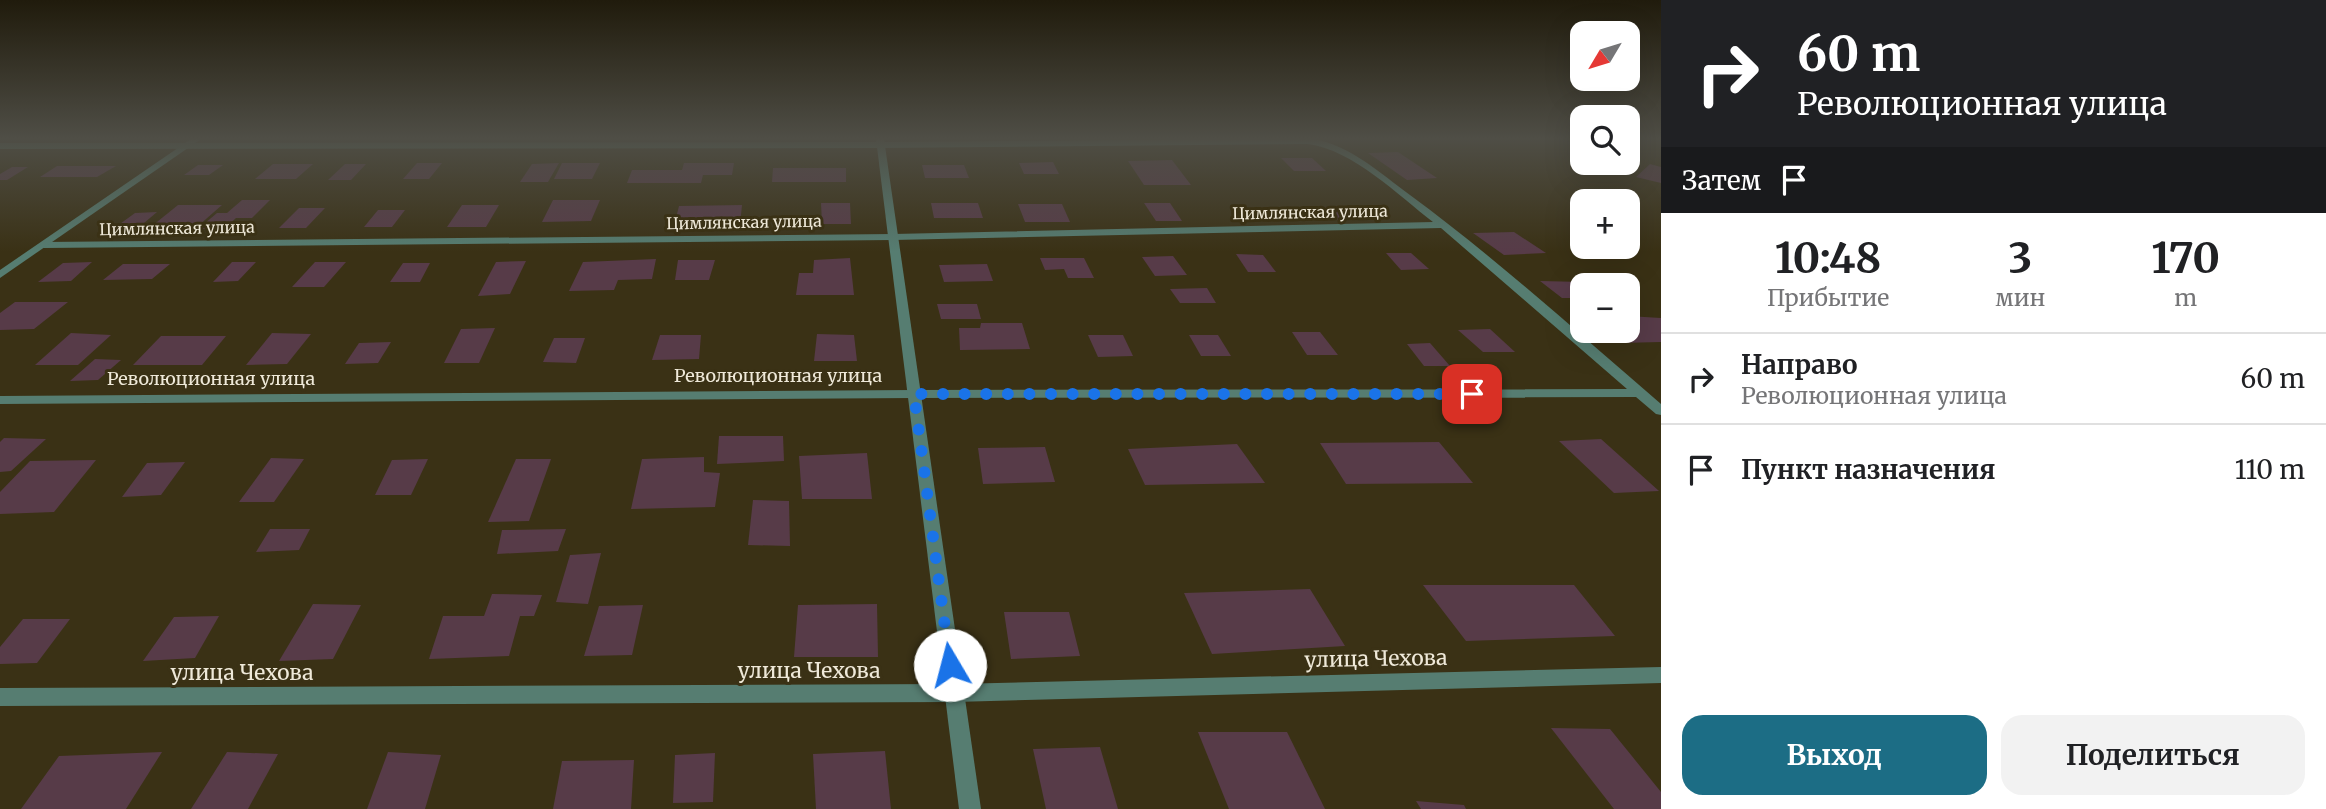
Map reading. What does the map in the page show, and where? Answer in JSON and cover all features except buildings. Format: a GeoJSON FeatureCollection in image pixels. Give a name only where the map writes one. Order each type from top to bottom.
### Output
{"type":"FeatureCollection","features":[{"type":"Feature","properties":{"kind":"street"},"geometry":{"type":"LineString","coordinates":[[0,275],[144,177]]}},
{"type":"Feature","properties":{"kind":"street"},"geometry":{"type":"LineString","coordinates":[[885,177],[970,809]]}},
{"type":"Feature","properties":{"kind":"street"},"geometry":{"type":"LineString","coordinates":[[1379,177],[1444,225],[1661,411]]}},
{"type":"Feature","properties":{"kind":"street","name":"Цимлянская улица"},"geometry":{"type":"LineString","coordinates":[[44,245],[893,237],[1444,225]]}},
{"type":"Feature","properties":{"kind":"street","name":"Революционная улица"},"geometry":{"type":"LineString","coordinates":[[0,400],[1640,393]]}},
{"type":"Feature","properties":{"kind":"street","name":"улица Чехова"},"geometry":{"type":"LineString","coordinates":[[0,697],[954,692],[1661,675]]}},
{"type":"Feature","properties":{"kind":"route"},"geometry":{"type":"LineString","coordinates":[[950,665],[914,394],[1472,394]]}}]}
